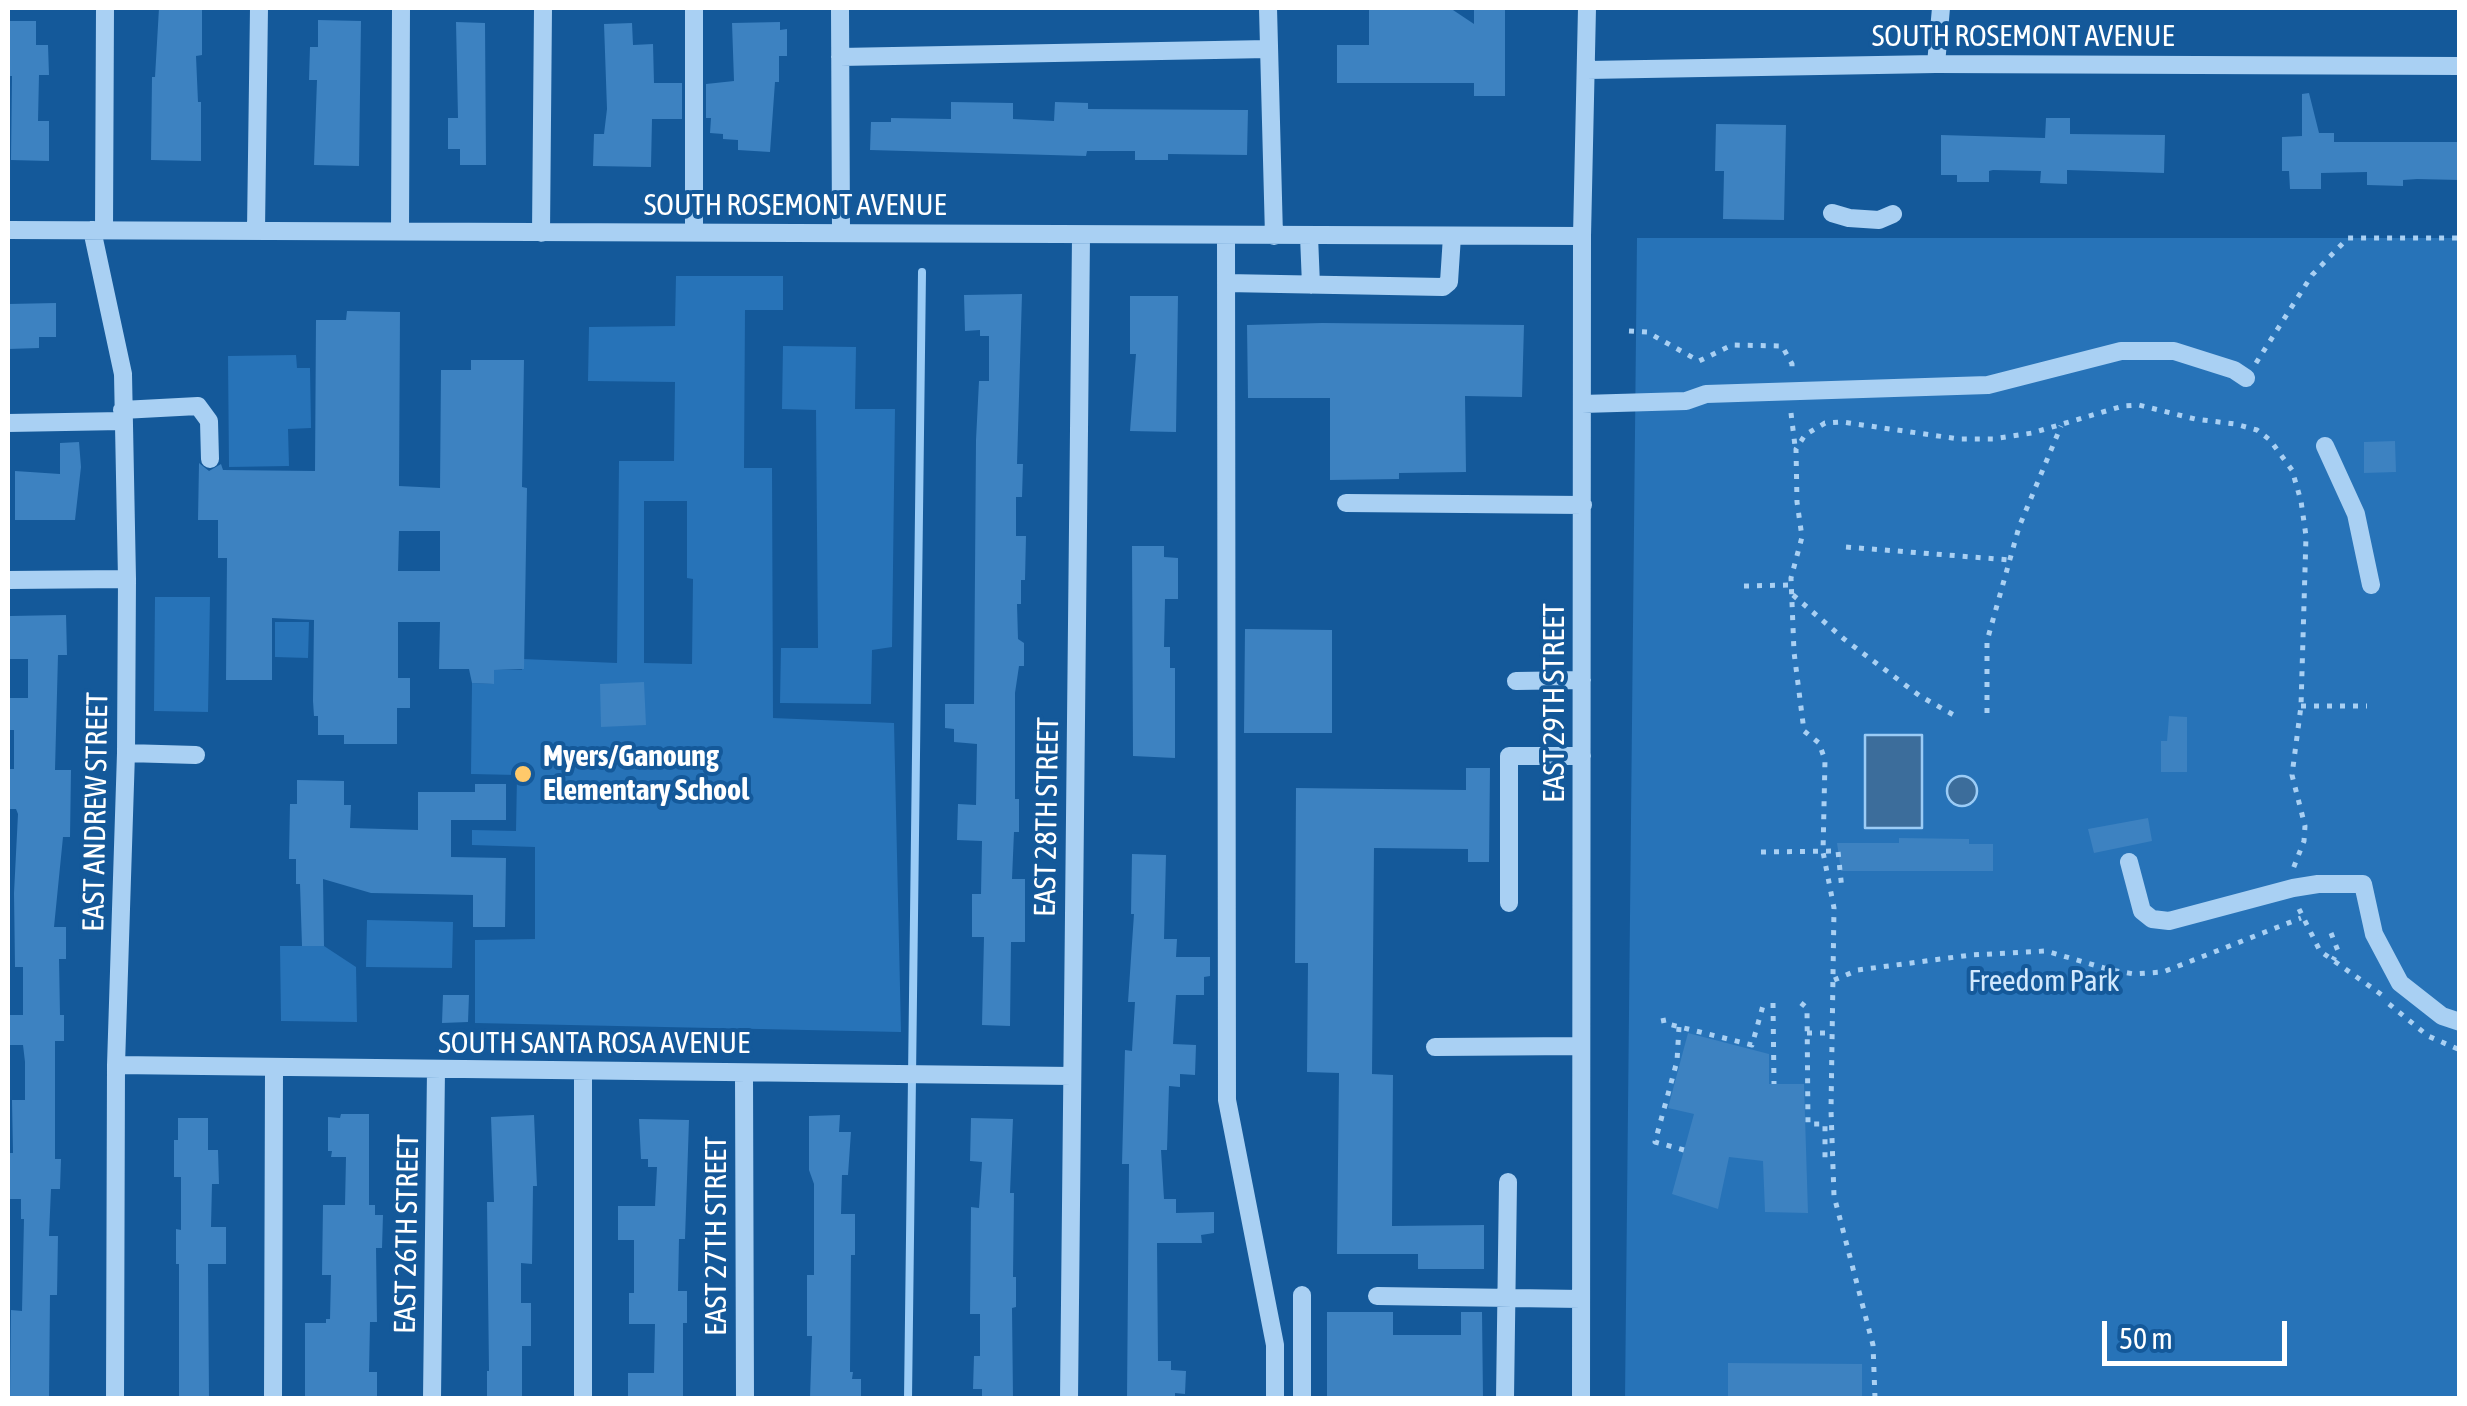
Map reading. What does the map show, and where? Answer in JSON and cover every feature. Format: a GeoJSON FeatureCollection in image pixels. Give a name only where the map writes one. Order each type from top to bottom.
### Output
{"type":"FeatureCollection","features":[{"type":"Feature","properties":{"kind":"street","name":"EAST ANDREW STREET"},"geometry":{"type":"LineString","coordinates":[[105,8],[98,230],[122,374],[128,578],[116,1065],[115,1398]]}},
{"type":"Feature","properties":{"kind":"street"},"geometry":{"type":"LineString","coordinates":[[256,230],[259,8]]}},
{"type":"Feature","properties":{"kind":"street"},"geometry":{"type":"LineString","coordinates":[[400,232],[401,8]]}},
{"type":"Feature","properties":{"kind":"street"},"geometry":{"type":"LineString","coordinates":[[541,233],[543,8]]}},
{"type":"Feature","properties":{"kind":"street"},"geometry":{"type":"LineString","coordinates":[[694,8],[694,232]]}},
{"type":"Feature","properties":{"kind":"street"},"geometry":{"type":"LineString","coordinates":[[840,8],[841,232]]}},
{"type":"Feature","properties":{"kind":"street"},"geometry":{"type":"LineString","coordinates":[[1268,8],[1274,236]]}},
{"type":"Feature","properties":{"kind":"street","name":"EAST 29TH STREET"},"geometry":{"type":"LineString","coordinates":[[1581,1398],[1582,236],[1587,8]]}},
{"type":"Feature","properties":{"kind":"street"},"geometry":{"type":"LineString","coordinates":[[1936,64],[1941,8]]}},
{"type":"Feature","properties":{"kind":"street"},"geometry":{"type":"LineString","coordinates":[[840,57],[1268,49]]}},
{"type":"Feature","properties":{"kind":"street","name":"SOUTH ROSEMONT AVENUE"},"geometry":{"type":"LineString","coordinates":[[1587,70],[1936,64],[2460,66]]}},
{"type":"Feature","properties":{"kind":"street"},"geometry":{"type":"LineString","coordinates":[[1832,212],[1849,218],[1879,220],[1893,214]]}},
{"type":"Feature","properties":{"kind":"street","name":"SOUTH ROSEMONT AVENUE"},"geometry":{"type":"LineString","coordinates":[[8,230],[1582,236]]}},
{"type":"Feature","properties":{"kind":"street","name":"EAST 28TH STREET"},"geometry":{"type":"LineString","coordinates":[[1069,1398],[1080,236]]}},
{"type":"Feature","properties":{"kind":"street"},"geometry":{"type":"LineString","coordinates":[[1226,236],[1227,1100],[1275,1345],[1275,1398]]}},
{"type":"Feature","properties":{"kind":"street"},"geometry":{"type":"LineString","coordinates":[[1310,236],[1311,285]]}},
{"type":"Feature","properties":{"kind":"street"},"geometry":{"type":"LineString","coordinates":[[1226,284],[1444,286],[1449,282],[1452,236]]}},
{"type":"Feature","properties":{"kind":"street"},"geometry":{"type":"LineString","coordinates":[[1582,404],[1686,401],[1706,394],[1988,386],[2121,351],[2174,351],[2234,370],[2246,378]]}},
{"type":"Feature","properties":{"kind":"street"},"geometry":{"type":"LineString","coordinates":[[8,423],[122,416],[198,406],[209,421],[210,460]]}},
{"type":"Feature","properties":{"kind":"street"},"geometry":{"type":"LineString","coordinates":[[2326,446],[2356,514],[2371,584]]}},
{"type":"Feature","properties":{"kind":"street"},"geometry":{"type":"LineString","coordinates":[[1346,503],[1583,504]]}},
{"type":"Feature","properties":{"kind":"street"},"geometry":{"type":"LineString","coordinates":[[8,580],[128,578]]}},
{"type":"Feature","properties":{"kind":"street"},"geometry":{"type":"LineString","coordinates":[[1516,680],[1582,680]]}},
{"type":"Feature","properties":{"kind":"street"},"geometry":{"type":"LineString","coordinates":[[126,753],[196,755]]}},
{"type":"Feature","properties":{"kind":"street"},"geometry":{"type":"LineString","coordinates":[[1509,903],[1509,756],[1582,756]]}},
{"type":"Feature","properties":{"kind":"street"},"geometry":{"type":"LineString","coordinates":[[2130,862],[2142,911],[2168,921],[2293,888],[2363,884],[2374,934],[2400,984],[2442,1016],[2460,1022]]}},
{"type":"Feature","properties":{"kind":"street"},"geometry":{"type":"LineString","coordinates":[[1435,1047],[1582,1046]]}},
{"type":"Feature","properties":{"kind":"street","name":"SOUTH SANTA ROSA AVENUE"},"geometry":{"type":"LineString","coordinates":[[116,1065],[1072,1076]]}},
{"type":"Feature","properties":{"kind":"street"},"geometry":{"type":"LineString","coordinates":[[272,1398],[274,1069]]}},
{"type":"Feature","properties":{"kind":"street","name":"EAST 26TH STREET"},"geometry":{"type":"LineString","coordinates":[[432,1398],[436,1070]]}},
{"type":"Feature","properties":{"kind":"street"},"geometry":{"type":"LineString","coordinates":[[583,1398],[584,1072]]}},
{"type":"Feature","properties":{"kind":"street","name":"EAST 27TH STREET"},"geometry":{"type":"LineString","coordinates":[[744,1072],[745,1398]]}},
{"type":"Feature","properties":{"kind":"street"},"geometry":{"type":"LineString","coordinates":[[1505,1398],[1508,1182]]}},
{"type":"Feature","properties":{"kind":"street"},"geometry":{"type":"LineString","coordinates":[[1302,1295],[1302,1398]]}},
{"type":"Feature","properties":{"kind":"street"},"geometry":{"type":"LineString","coordinates":[[1377,1296],[1582,1298]]}},
{"type":"Feature","properties":{"kind":"path"},"geometry":{"type":"LineString","coordinates":[[2246,378],[2312,276],[2348,238],[2460,238]]}},
{"type":"Feature","properties":{"kind":"path"},"geometry":{"type":"LineString","coordinates":[[1630,331],[1647,332],[1698,361],[1732,345],[1782,346],[1792,364],[1792,430],[1802,537],[1791,594],[1804,731],[1819,744],[1825,760],[1824,852],[1834,908],[1834,1196],[1873,1345],[1875,1398]]}},
{"type":"Feature","properties":{"kind":"path"},"geometry":{"type":"LineString","coordinates":[[1796,449],[1805,435],[1825,423],[1866,424],[1958,439],[1994,439],[2139,405],[2257,430],[2278,448],[2292,470],[2306,536],[2301,706],[2292,775],[2305,826],[2293,868],[2293,888],[2301,918],[2320,951],[2378,991],[2399,1014],[2428,1036],[2460,1050]]}},
{"type":"Feature","properties":{"kind":"path"},"geometry":{"type":"LineString","coordinates":[[1986,713],[1987,642],[2020,527],[2061,426]]}},
{"type":"Feature","properties":{"kind":"path"},"geometry":{"type":"LineString","coordinates":[[1846,547],[2010,560]]}},
{"type":"Feature","properties":{"kind":"path"},"geometry":{"type":"LineString","coordinates":[[1744,586],[1791,585]]}},
{"type":"Feature","properties":{"kind":"path"},"geometry":{"type":"LineString","coordinates":[[1791,594],[1905,685],[1958,718]]}},
{"type":"Feature","properties":{"kind":"path"},"geometry":{"type":"LineString","coordinates":[[2301,706],[2367,706]]}},
{"type":"Feature","properties":{"kind":"path"},"geometry":{"type":"LineString","coordinates":[[1761,852],[1838,852],[1842,890]]}},
{"type":"Feature","properties":{"kind":"path"},"geometry":{"type":"LineString","coordinates":[[1834,980],[1858,970],[2023,951],[2046,951],[2134,974],[2163,972],[2301,918]]}},
{"type":"Feature","properties":{"kind":"path"},"geometry":{"type":"LineString","coordinates":[[2331,933],[2338,951],[2333,960]]}},
{"type":"Feature","properties":{"kind":"path"},"geometry":{"type":"LineString","coordinates":[[1663,1018],[1664,1023],[1753,1048],[1764,1002]]}},
{"type":"Feature","properties":{"kind":"path"},"geometry":{"type":"LineString","coordinates":[[1773,1003],[1774,1084]]}},
{"type":"Feature","properties":{"kind":"path"},"geometry":{"type":"LineString","coordinates":[[1801,1003],[1806,1008],[1808,1124],[1825,1124],[1825,1163]]}},
{"type":"Feature","properties":{"kind":"path"},"geometry":{"type":"LineString","coordinates":[[1679,1027],[1677,1061],[1655,1142],[1684,1150]]}},
{"type":"Feature","properties":{"kind":"path"},"geometry":{"type":"LineString","coordinates":[[1807,1033],[1832,1033]]}},
{"type":"Feature","properties":{"kind":"green space","name":"Freedom Park"},"geometry":{"type":"Polygon","coordinates":[[[1637,238],[2459,238],[2459,1398],[1625,1398],[1637,238]]]}},
{"type":"Feature","properties":{"kind":"green space"},"geometry":{"type":"Polygon","coordinates":[[[676,276],[783,276],[783,310],[745,310],[744,468],[772,468],[773,718],[894,723],[901,1032],[475,1023],[475,940],[535,939],[535,847],[472,845],[472,830],[516,831],[517,775],[471,774],[472,683],[493,684],[494,670],[522,670],[523,659],[617,663],[619,461],[674,461],[675,382],[588,381],[589,327],[675,326],[676,276]],[[644,501],[644,663],[692,664],[693,579],[687,578],[687,501],[644,501]]]}},
{"type":"Feature","properties":{"kind":"green space"},"geometry":{"type":"Polygon","coordinates":[[[783,346],[856,347],[855,409],[895,409],[892,647],[872,650],[871,704],[780,703],[781,648],[818,648],[816,410],[782,409],[783,346]]]}},
{"type":"Feature","properties":{"kind":"green space"},"geometry":{"type":"Polygon","coordinates":[[[296,355],[297,368],[310,368],[311,428],[288,429],[289,466],[229,467],[228,356],[296,355]]]}},
{"type":"Feature","properties":{"kind":"green space"},"geometry":{"type":"Polygon","coordinates":[[[155,597],[210,597],[208,712],[154,711],[155,597]]]}},
{"type":"Feature","properties":{"kind":"green space"},"geometry":{"type":"Polygon","coordinates":[[[275,622],[309,622],[308,658],[275,657],[275,622]]]}},
{"type":"Feature","properties":{"kind":"green space"},"geometry":{"type":"Polygon","coordinates":[[[367,920],[453,922],[452,968],[366,967],[367,920]]]}},
{"type":"Feature","properties":{"kind":"green space"},"geometry":{"type":"Polygon","coordinates":[[[280,946],[324,946],[356,967],[357,1022],[281,1021],[280,946]]]}},
{"type":"Feature","properties":{"kind":"shaded area"},"geometry":{"type":"Polygon","coordinates":[[[1865,735],[1922,735],[1922,828],[1865,828],[1865,735]]]}},
{"type":"Feature","properties":{"kind":"shaded area"},"geometry":{"type":"Polygon","coordinates":[[[1962,776],[1973,780],[1977,791],[1973,802],[1962,806],[1951,802],[1947,791],[1951,780],[1962,776]]]}},
{"type":"Feature","properties":{"kind":"building"},"geometry":{"type":"Polygon","coordinates":[[[159,8],[202,10],[202,55],[196,56],[201,161],[151,160],[152,77],[159,8]]]}},
{"type":"Feature","properties":{"kind":"building"},"geometry":{"type":"Polygon","coordinates":[[[1369,8],[1450,8],[1474,24],[1474,8],[1505,8],[1505,96],[1474,96],[1474,83],[1337,83],[1337,45],[1369,45],[1369,8]]]}},
{"type":"Feature","properties":{"kind":"building"},"geometry":{"type":"Polygon","coordinates":[[[318,20],[361,21],[359,166],[314,165],[317,80],[309,80],[310,47],[318,47],[318,20]]]}},
{"type":"Feature","properties":{"kind":"building"},"geometry":{"type":"Polygon","coordinates":[[[8,21],[36,21],[36,45],[48,45],[49,75],[39,75],[38,121],[49,121],[49,161],[11,160],[8,21]]]}},
{"type":"Feature","properties":{"kind":"building"},"geometry":{"type":"Polygon","coordinates":[[[456,22],[485,23],[486,165],[460,165],[460,149],[448,149],[448,118],[458,118],[456,22]]]}},
{"type":"Feature","properties":{"kind":"building"},"geometry":{"type":"Polygon","coordinates":[[[780,22],[780,30],[787,29],[787,56],[779,56],[770,152],[738,150],[738,140],[710,133],[706,84],[734,81],[732,23],[780,22]]]}},
{"type":"Feature","properties":{"kind":"building"},"geometry":{"type":"Polygon","coordinates":[[[632,23],[633,45],[653,44],[654,83],[682,83],[682,119],[652,119],[651,167],[593,166],[594,134],[604,134],[607,109],[604,24],[632,23]]]}},
{"type":"Feature","properties":{"kind":"building"},"geometry":{"type":"Polygon","coordinates":[[[2309,93],[2319,133],[2334,133],[2334,142],[2460,142],[2460,180],[2417,179],[2403,180],[2403,186],[2367,185],[2367,172],[2321,173],[2321,189],[2290,189],[2289,171],[2282,171],[2282,137],[2302,136],[2302,94],[2309,93]]]}},
{"type":"Feature","properties":{"kind":"building"},"geometry":{"type":"Polygon","coordinates":[[[951,102],[1013,103],[1013,119],[1054,121],[1055,102],[1088,103],[1088,109],[1248,110],[1247,155],[1168,154],[1168,160],[1135,160],[1135,151],[1087,151],[1086,156],[870,150],[871,122],[891,122],[891,118],[951,119],[951,102]]]}},
{"type":"Feature","properties":{"kind":"building"},"geometry":{"type":"Polygon","coordinates":[[[2046,118],[2070,118],[2070,134],[2165,135],[2164,173],[2067,170],[2067,184],[2040,183],[2041,171],[1993,170],[1989,171],[1989,182],[1957,182],[1957,175],[1941,175],[1941,135],[2045,138],[2046,118]]]}},
{"type":"Feature","properties":{"kind":"building"},"geometry":{"type":"Polygon","coordinates":[[[1716,124],[1786,125],[1784,220],[1723,219],[1724,171],[1715,171],[1716,124]]]}},
{"type":"Feature","properties":{"kind":"building"},"geometry":{"type":"Polygon","coordinates":[[[1022,294],[1017,464],[1023,464],[1022,497],[1016,497],[1016,536],[1026,536],[1025,580],[1021,580],[1021,604],[1017,604],[1024,666],[1019,666],[1015,693],[1015,799],[1019,799],[1019,832],[1014,832],[1012,879],[1025,879],[1025,942],[1011,942],[1010,1026],[982,1025],[984,937],[972,937],[972,894],[981,894],[982,841],[957,840],[958,804],[976,805],[977,744],[954,742],[954,729],[945,728],[945,704],[974,704],[976,440],[979,381],[989,381],[989,336],[980,336],[980,330],[965,331],[964,295],[1022,294]]]}},
{"type":"Feature","properties":{"kind":"building"},"geometry":{"type":"Polygon","coordinates":[[[1130,296],[1178,296],[1176,432],[1130,431],[1136,354],[1130,354],[1130,296]]]}},
{"type":"Feature","properties":{"kind":"building"},"geometry":{"type":"Polygon","coordinates":[[[56,303],[56,337],[39,337],[39,348],[8,349],[8,304],[56,303]]]}},
{"type":"Feature","properties":{"kind":"building"},"geometry":{"type":"Polygon","coordinates":[[[347,311],[400,312],[399,486],[440,488],[441,370],[471,370],[471,360],[524,360],[524,669],[494,670],[494,684],[472,683],[469,669],[439,669],[440,622],[398,622],[398,678],[410,678],[410,708],[397,708],[397,744],[344,744],[344,735],[318,735],[313,701],[314,620],[272,618],[272,680],[226,680],[227,558],[218,558],[218,520],[198,520],[199,463],[209,471],[221,464],[223,470],[315,471],[316,320],[346,320],[347,311]],[[399,531],[398,571],[440,571],[440,531],[399,531]]]}},
{"type":"Feature","properties":{"kind":"building"},"geometry":{"type":"Polygon","coordinates":[[[1247,325],[1524,325],[1522,397],[1465,396],[1466,472],[1399,473],[1399,479],[1330,480],[1330,398],[1248,398],[1247,325]]]}},
{"type":"Feature","properties":{"kind":"building"},"geometry":{"type":"Polygon","coordinates":[[[2395,441],[2396,472],[2364,473],[2364,442],[2395,441]]]}},
{"type":"Feature","properties":{"kind":"building"},"geometry":{"type":"Polygon","coordinates":[[[79,442],[81,467],[75,520],[15,520],[15,471],[60,474],[60,443],[79,442]]]}},
{"type":"Feature","properties":{"kind":"building"},"geometry":{"type":"Polygon","coordinates":[[[1132,546],[1164,546],[1164,557],[1178,558],[1178,599],[1165,599],[1164,647],[1170,647],[1170,668],[1175,668],[1175,758],[1133,756],[1132,546]]]}},
{"type":"Feature","properties":{"kind":"building"},"geometry":{"type":"Polygon","coordinates":[[[66,615],[67,655],[58,655],[55,770],[71,770],[70,837],[63,837],[54,927],[66,927],[66,959],[59,959],[64,1041],[55,1041],[55,1159],[61,1159],[60,1189],[51,1189],[49,1236],[58,1236],[57,1295],[50,1295],[49,1398],[10,1398],[11,1310],[22,1311],[24,1219],[21,1199],[8,1199],[9,1153],[13,1153],[12,1100],[25,1100],[25,1062],[23,1045],[8,1045],[8,1015],[23,1015],[23,967],[15,967],[18,814],[16,809],[8,809],[8,769],[14,769],[14,730],[8,730],[8,698],[28,698],[28,659],[10,659],[10,616],[66,615]]]}},
{"type":"Feature","properties":{"kind":"building"},"geometry":{"type":"Polygon","coordinates":[[[1245,629],[1332,630],[1332,733],[1244,733],[1245,629]]]}},
{"type":"Feature","properties":{"kind":"building"},"geometry":{"type":"Polygon","coordinates":[[[644,682],[646,725],[601,727],[600,684],[644,682]]]}},
{"type":"Feature","properties":{"kind":"building"},"geometry":{"type":"Polygon","coordinates":[[[2169,716],[2187,717],[2187,772],[2161,772],[2161,741],[2167,741],[2169,716]]]}},
{"type":"Feature","properties":{"kind":"building"},"geometry":{"type":"Polygon","coordinates":[[[1466,768],[1490,768],[1489,862],[1468,862],[1468,849],[1374,848],[1372,1074],[1393,1075],[1392,1226],[1484,1225],[1484,1269],[1418,1269],[1418,1254],[1337,1254],[1339,1073],[1307,1072],[1308,963],[1295,963],[1296,788],[1466,790],[1466,768]]]}},
{"type":"Feature","properties":{"kind":"building"},"geometry":{"type":"Polygon","coordinates":[[[297,780],[344,781],[344,805],[351,805],[350,828],[418,830],[418,792],[475,792],[475,784],[506,784],[506,820],[451,820],[451,857],[506,858],[505,927],[473,927],[473,895],[371,893],[323,879],[324,946],[302,946],[300,884],[296,884],[296,859],[289,859],[290,804],[297,804],[297,780]]]}},
{"type":"Feature","properties":{"kind":"building"},"geometry":{"type":"Polygon","coordinates":[[[2148,818],[2152,841],[2094,853],[2088,829],[2148,818]]]}},
{"type":"Feature","properties":{"kind":"building"},"geometry":{"type":"Polygon","coordinates":[[[1899,838],[1969,839],[1969,844],[1993,844],[1993,871],[1841,871],[1837,843],[1899,843],[1899,838]]]}},
{"type":"Feature","properties":{"kind":"building"},"geometry":{"type":"Polygon","coordinates":[[[1132,854],[1166,855],[1164,939],[1177,939],[1176,957],[1210,957],[1204,995],[1176,995],[1173,1044],[1196,1045],[1195,1075],[1180,1074],[1180,1087],[1169,1086],[1167,1150],[1161,1150],[1164,1199],[1176,1199],[1176,1213],[1214,1212],[1214,1233],[1201,1235],[1202,1243],[1157,1243],[1158,1361],[1171,1361],[1171,1370],[1186,1371],[1185,1394],[1175,1393],[1175,1398],[1127,1398],[1129,1164],[1122,1164],[1125,1050],[1132,1051],[1135,1002],[1128,1002],[1134,914],[1132,854]]]}},
{"type":"Feature","properties":{"kind":"building"},"geometry":{"type":"Polygon","coordinates":[[[443,995],[469,995],[468,1022],[442,1023],[443,995]]]}},
{"type":"Feature","properties":{"kind":"building"},"geometry":{"type":"Polygon","coordinates":[[[1688,1033],[1769,1054],[1769,1084],[1804,1084],[1808,1213],[1765,1212],[1763,1161],[1729,1157],[1718,1209],[1672,1194],[1694,1114],[1668,1108],[1688,1033]]]}},
{"type":"Feature","properties":{"kind":"building"},"geometry":{"type":"Polygon","coordinates":[[[341,1114],[369,1114],[369,1205],[375,1205],[375,1215],[383,1215],[382,1248],[376,1248],[377,1322],[370,1322],[369,1372],[377,1372],[377,1398],[305,1398],[305,1323],[326,1323],[330,1319],[331,1275],[322,1275],[323,1205],[345,1205],[346,1157],[331,1157],[332,1151],[328,1151],[328,1117],[340,1118],[341,1114]]]}},
{"type":"Feature","properties":{"kind":"building"},"geometry":{"type":"Polygon","coordinates":[[[534,1115],[537,1186],[533,1186],[532,1264],[521,1263],[521,1303],[531,1303],[531,1346],[522,1346],[522,1398],[487,1398],[487,1202],[494,1202],[491,1117],[534,1115]]]}},
{"type":"Feature","properties":{"kind":"building"},"geometry":{"type":"Polygon","coordinates":[[[840,1115],[839,1132],[851,1132],[848,1175],[842,1175],[841,1214],[855,1214],[850,1372],[852,1379],[861,1379],[861,1398],[810,1398],[812,1336],[807,1336],[807,1275],[814,1275],[814,1184],[809,1170],[809,1116],[840,1115]]]}},
{"type":"Feature","properties":{"kind":"building"},"geometry":{"type":"Polygon","coordinates":[[[178,1118],[208,1118],[208,1150],[218,1150],[219,1184],[212,1184],[211,1227],[226,1227],[226,1264],[208,1264],[209,1398],[179,1398],[176,1229],[181,1230],[181,1177],[174,1177],[178,1118]]]}},
{"type":"Feature","properties":{"kind":"building"},"geometry":{"type":"Polygon","coordinates":[[[971,1118],[1013,1119],[1010,1193],[1014,1193],[1016,1307],[1012,1308],[1013,1398],[982,1398],[982,1389],[973,1389],[974,1356],[980,1356],[980,1314],[970,1314],[971,1207],[979,1208],[982,1162],[970,1161],[971,1118]]]}},
{"type":"Feature","properties":{"kind":"building"},"geometry":{"type":"Polygon","coordinates":[[[639,1119],[689,1120],[685,1239],[679,1239],[678,1291],[687,1291],[683,1398],[628,1398],[628,1373],[654,1373],[655,1324],[629,1324],[629,1293],[634,1293],[634,1240],[618,1240],[618,1206],[655,1206],[657,1167],[648,1167],[648,1159],[641,1159],[639,1119]]]}},
{"type":"Feature","properties":{"kind":"building"},"geometry":{"type":"Polygon","coordinates":[[[1327,1312],[1393,1312],[1393,1335],[1461,1335],[1461,1312],[1482,1312],[1483,1398],[1327,1398],[1327,1312]]]}},
{"type":"Feature","properties":{"kind":"building"},"geometry":{"type":"Polygon","coordinates":[[[1728,1363],[1862,1364],[1862,1398],[1728,1398],[1728,1363]]]}},
{"type":"Feature","properties":{"kind":"waterway"},"geometry":{"type":"LineString","coordinates":[[908,1398],[922,272]]}},
{"type":"Feature","properties":{"kind":"place","name":"Myers/Ganoung Elementary School"},"geometry":{"type":"Point","coordinates":[523,774]}}]}
